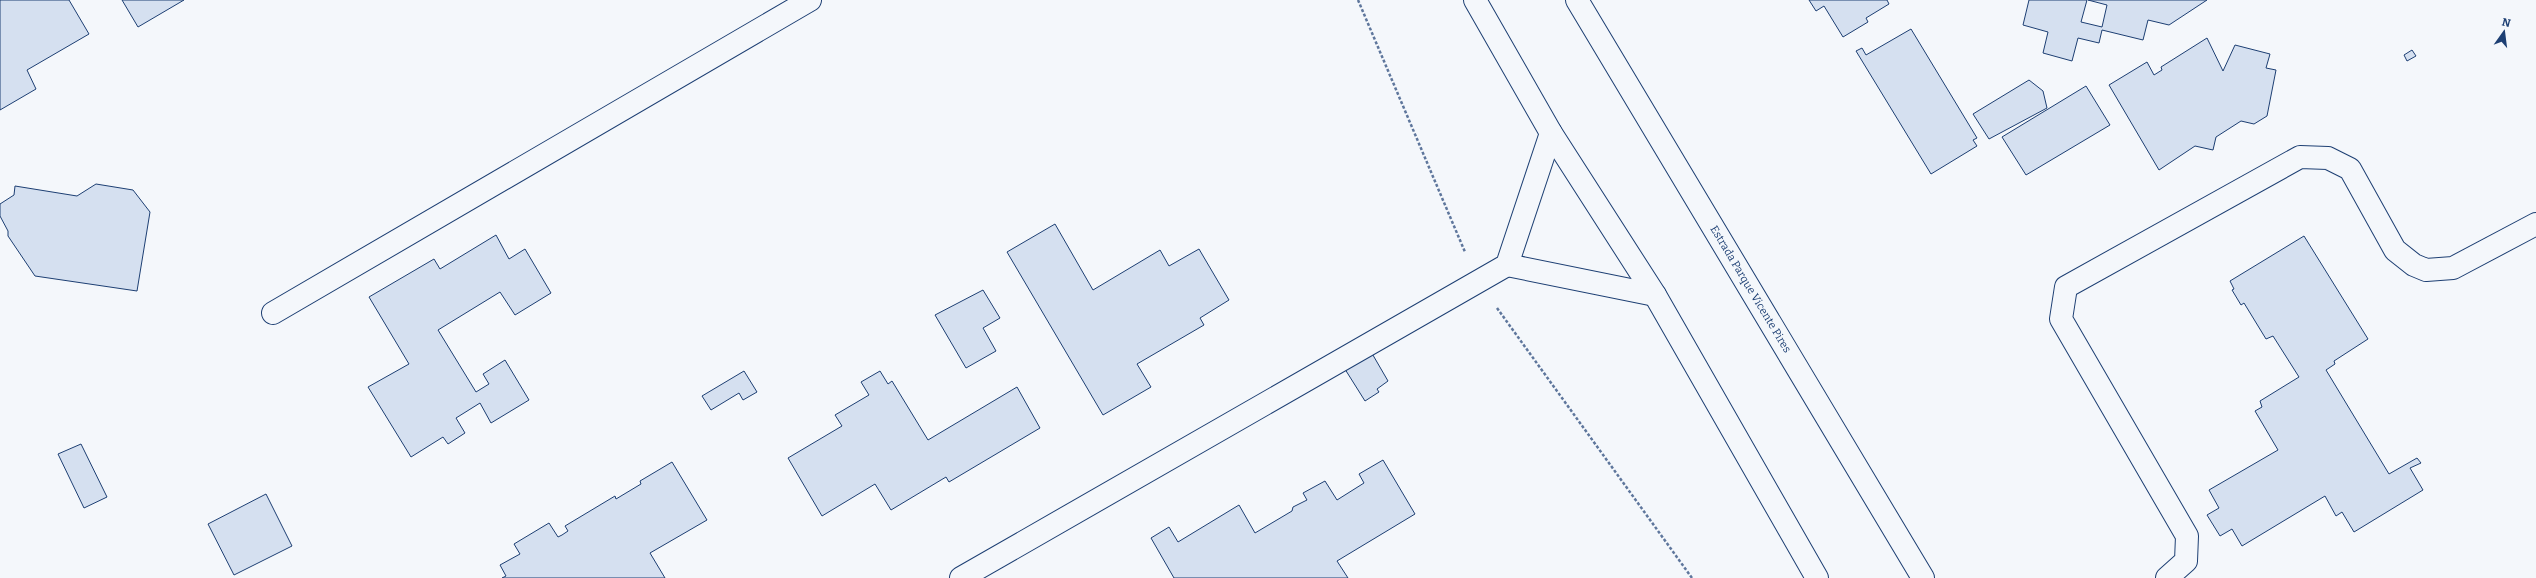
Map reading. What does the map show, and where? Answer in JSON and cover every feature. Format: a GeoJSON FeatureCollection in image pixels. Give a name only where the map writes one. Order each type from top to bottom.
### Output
{"type":"FeatureCollection","features":[{"type":"Feature","properties":{"kind":"street"},"geometry":{"type":"LineString","coordinates":[[273,313],[810,0]]}},
{"type":"Feature","properties":{"kind":"street"},"geometry":{"type":"LineString","coordinates":[[1475,0],[1551,133],[1655,295],[1817,578]]}},
{"type":"Feature","properties":{"kind":"street","name":"Estrada Parque Vicente Pires"},"geometry":{"type":"LineString","coordinates":[[1577,0],[1924,578]]}},
{"type":"Feature","properties":{"kind":"street"},"geometry":{"type":"LineString","coordinates":[[1507,265],[1551,133]]}},
{"type":"Feature","properties":{"kind":"street"},"geometry":{"type":"LineString","coordinates":[[2166,578],[2186,561],[2187,536],[2061,319],[2066,287],[2300,157],[2328,158],[2350,170],[2395,250],[2414,265],[2426,270],[2453,268],[2536,224]]}},
{"type":"Feature","properties":{"kind":"street"},"geometry":{"type":"LineString","coordinates":[[960,578],[1507,265],[1655,295]]}},
{"type":"Feature","properties":{"kind":"building"},"geometry":{"type":"Polygon","coordinates":[[[0,0],[69,0],[89,34],[27,70],[36,89],[0,110],[0,0]]]}},
{"type":"Feature","properties":{"kind":"building"},"geometry":{"type":"Polygon","coordinates":[[[122,0],[184,0],[138,27],[122,0]]]}},
{"type":"Feature","properties":{"kind":"building"},"geometry":{"type":"Polygon","coordinates":[[[1809,0],[1887,0],[1889,4],[1866,18],[1868,22],[1843,37],[1824,6],[1816,11],[1809,0]]]}},
{"type":"Feature","properties":{"kind":"building"},"geometry":{"type":"Polygon","coordinates":[[[2029,0],[2087,0],[2081,22],[2102,27],[2107,5],[2088,0],[2207,0],[2169,25],[2148,20],[2143,40],[2102,30],[2099,43],[2078,38],[2072,61],[2043,53],[2048,32],[2023,25],[2029,0]]]}},
{"type":"Feature","properties":{"kind":"building"},"geometry":{"type":"Polygon","coordinates":[[[1911,29],[1977,138],[1973,140],[1977,146],[1931,174],[1856,51],[1862,48],[1866,55],[1911,29]]]}},
{"type":"Feature","properties":{"kind":"building"},"geometry":{"type":"Polygon","coordinates":[[[2207,38],[2223,71],[2235,45],[2270,54],[2266,68],[2276,70],[2267,116],[2254,124],[2241,121],[2216,137],[2213,150],[2195,146],[2159,170],[2109,85],[2147,62],[2154,75],[2162,70],[2161,67],[2207,38]]]}},
{"type":"Feature","properties":{"kind":"building"},"geometry":{"type":"Polygon","coordinates":[[[2412,50],[2416,56],[2407,61],[2404,55],[2412,50]]]}},
{"type":"Feature","properties":{"kind":"building"},"geometry":{"type":"Polygon","coordinates":[[[2029,80],[2043,91],[2047,108],[1989,139],[1973,114],[2029,80]]]}},
{"type":"Feature","properties":{"kind":"building"},"geometry":{"type":"Polygon","coordinates":[[[2086,86],[2110,125],[2026,175],[2002,137],[2086,86]]]}},
{"type":"Feature","properties":{"kind":"building"},"geometry":{"type":"Polygon","coordinates":[[[96,184],[133,190],[150,212],[137,291],[35,276],[8,236],[8,231],[0,216],[0,204],[14,195],[15,186],[77,196],[96,184]]]}},
{"type":"Feature","properties":{"kind":"building"},"geometry":{"type":"Polygon","coordinates":[[[1055,224],[1093,290],[1160,250],[1169,266],[1199,249],[1229,300],[1200,318],[1204,325],[1137,364],[1151,387],[1103,415],[1007,252],[1055,224]]]}},
{"type":"Feature","properties":{"kind":"building"},"geometry":{"type":"Polygon","coordinates":[[[496,235],[509,259],[525,249],[551,293],[515,315],[500,292],[438,330],[476,392],[489,384],[483,374],[505,360],[529,400],[491,423],[480,403],[456,418],[465,433],[448,444],[443,437],[411,457],[368,387],[409,364],[369,297],[434,259],[440,269],[496,235]]]}},
{"type":"Feature","properties":{"kind":"building"},"geometry":{"type":"Polygon","coordinates":[[[2304,236],[2368,339],[2334,361],[2335,364],[2326,370],[2389,474],[2417,458],[2421,463],[2410,468],[2423,490],[2354,532],[2342,512],[2336,516],[2325,496],[2242,546],[2232,529],[2220,536],[2207,515],[2219,508],[2209,490],[2278,450],[2255,411],[2262,407],[2260,401],[2299,377],[2273,336],[2266,339],[2244,303],[2241,305],[2232,290],[2234,289],[2230,281],[2304,236]]]}},
{"type":"Feature","properties":{"kind":"building"},"geometry":{"type":"Polygon","coordinates":[[[983,290],[1000,318],[983,328],[996,351],[966,368],[935,315],[983,290]]]}},
{"type":"Feature","properties":{"kind":"building"},"geometry":{"type":"Polygon","coordinates":[[[1370,350],[1388,381],[1377,389],[1379,392],[1365,401],[1343,366],[1370,350]]]}},
{"type":"Feature","properties":{"kind":"building"},"geometry":{"type":"Polygon","coordinates":[[[744,371],[757,392],[743,400],[739,393],[711,410],[702,396],[744,371]]]}},
{"type":"Feature","properties":{"kind":"building"},"geometry":{"type":"Polygon","coordinates":[[[880,371],[888,384],[892,381],[928,440],[1017,387],[1040,428],[949,482],[946,477],[891,510],[875,484],[822,516],[788,458],[842,426],[835,415],[869,395],[861,382],[880,371]]]}},
{"type":"Feature","properties":{"kind":"building"},"geometry":{"type":"Polygon","coordinates":[[[81,444],[107,497],[84,508],[58,454],[81,444]]]}},
{"type":"Feature","properties":{"kind":"building"},"geometry":{"type":"Polygon","coordinates":[[[1383,460],[1415,514],[1337,561],[1348,578],[1174,578],[1151,538],[1169,527],[1178,542],[1239,505],[1255,533],[1292,511],[1293,507],[1307,500],[1303,493],[1325,481],[1337,500],[1364,483],[1359,474],[1383,460]]]}},
{"type":"Feature","properties":{"kind":"building"},"geometry":{"type":"Polygon","coordinates":[[[672,462],[707,520],[650,553],[665,578],[502,578],[506,576],[500,565],[520,554],[514,544],[549,523],[558,537],[562,535],[568,531],[565,526],[615,496],[616,499],[641,484],[640,481],[672,462]]]}},
{"type":"Feature","properties":{"kind":"building"},"geometry":{"type":"Polygon","coordinates":[[[266,494],[292,546],[234,575],[208,524],[266,494]]]}}]}
